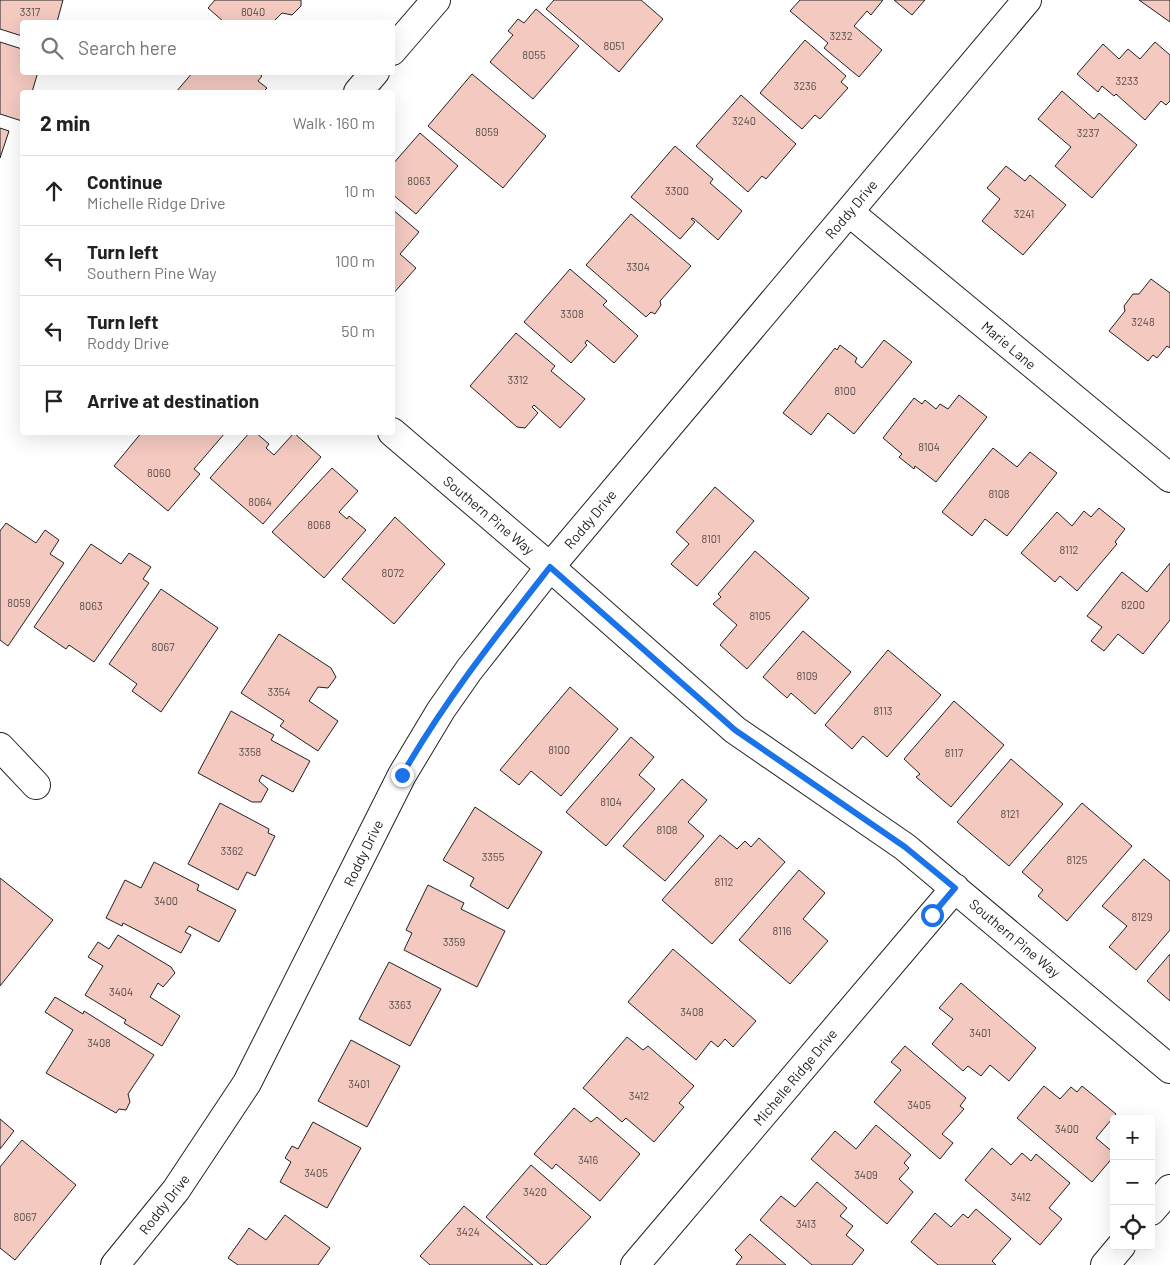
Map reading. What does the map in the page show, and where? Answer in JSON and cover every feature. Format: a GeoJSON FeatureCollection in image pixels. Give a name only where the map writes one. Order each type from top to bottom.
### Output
{"type":"FeatureCollection","features":[{"type":"Feature","properties":{"kind":"street"},"geometry":{"type":"LineString","coordinates":[[395,48],[436,0]]}},
{"type":"Feature","properties":{"kind":"street","name":"Roddy Drive"},"geometry":{"type":"LineString","coordinates":[[115,1265],[176,1190],[247,1083],[402,775],[441,710],[469,670],[550,567],[1027,0]]}},
{"type":"Feature","properties":{"kind":"street"},"geometry":{"type":"LineString","coordinates":[[360,90],[372,75]]}},
{"type":"Feature","properties":{"kind":"street","name":"Marie Lane"},"geometry":{"type":"LineString","coordinates":[[849,212],[1170,478]]}},
{"type":"Feature","properties":{"kind":"street","name":"Southern Pine Way"},"geometry":{"type":"LineString","coordinates":[[395,435],[550,567],[735,730],[905,847],[1170,1069]]}},
{"type":"Feature","properties":{"kind":"street"},"geometry":{"type":"LineString","coordinates":[[0,747],[36,785]]}},
{"type":"Feature","properties":{"kind":"street","name":"Michelle Ridge Drive"},"geometry":{"type":"LineString","coordinates":[[635,1265],[955,888]]}},
{"type":"Feature","properties":{"kind":"street"},"geometry":{"type":"LineString","coordinates":[[1155,1206],[1170,1189]]}},
{"type":"Feature","properties":{"kind":"street"},"geometry":{"type":"LineString","coordinates":[[1106,1265],[1118,1250]]}},
{"type":"Feature","properties":{"kind":"building"},"geometry":{"type":"Polygon","coordinates":[[[0,0],[63,0],[58,20],[20,20],[20,35],[0,29],[0,0]]]}},
{"type":"Feature","properties":{"kind":"building"},"geometry":{"type":"Polygon","coordinates":[[[215,0],[301,0],[301,6],[292,15],[282,13],[275,20],[222,20],[208,8],[215,0]]]}},
{"type":"Feature","properties":{"kind":"building"},"geometry":{"type":"Polygon","coordinates":[[[554,0],[641,0],[663,19],[619,72],[546,9],[554,0]]]}},
{"type":"Feature","properties":{"kind":"building"},"geometry":{"type":"Polygon","coordinates":[[[800,0],[883,0],[871,15],[867,11],[854,26],[882,50],[859,77],[824,48],[828,43],[790,11],[800,0]]]}},
{"type":"Feature","properties":{"kind":"building"},"geometry":{"type":"Polygon","coordinates":[[[894,0],[925,0],[912,15],[894,0]]]}},
{"type":"Feature","properties":{"kind":"building"},"geometry":{"type":"Polygon","coordinates":[[[1139,0],[1170,0],[1170,22],[1139,0]]]}},
{"type":"Feature","properties":{"kind":"building"},"geometry":{"type":"Polygon","coordinates":[[[536,9],[579,46],[533,99],[490,62],[513,35],[508,31],[518,19],[524,23],[536,9]]]}},
{"type":"Feature","properties":{"kind":"building"},"geometry":{"type":"Polygon","coordinates":[[[805,40],[846,76],[841,82],[848,88],[820,119],[815,115],[802,129],[760,93],[805,40]]]}},
{"type":"Feature","properties":{"kind":"building"},"geometry":{"type":"Polygon","coordinates":[[[0,42],[20,48],[20,75],[37,75],[33,90],[20,90],[20,120],[0,114],[0,42]]]}},
{"type":"Feature","properties":{"kind":"building"},"geometry":{"type":"Polygon","coordinates":[[[1155,42],[1170,55],[1170,101],[1166,105],[1161,101],[1145,120],[1116,94],[1114,96],[1102,86],[1098,92],[1077,74],[1103,44],[1119,59],[1128,49],[1140,59],[1155,42]]]}},
{"type":"Feature","properties":{"kind":"building"},"geometry":{"type":"Polygon","coordinates":[[[472,74],[546,136],[503,188],[428,126],[472,74]]]}},
{"type":"Feature","properties":{"kind":"building"},"geometry":{"type":"Polygon","coordinates":[[[190,75],[261,75],[262,76],[258,81],[267,88],[265,90],[178,90],[190,75]]]}},
{"type":"Feature","properties":{"kind":"building"},"geometry":{"type":"Polygon","coordinates":[[[1062,91],[1094,119],[1099,113],[1137,145],[1092,198],[1055,166],[1071,147],[1038,119],[1062,91]]]}},
{"type":"Feature","properties":{"kind":"building"},"geometry":{"type":"Polygon","coordinates":[[[741,95],[796,144],[766,179],[762,176],[748,192],[696,146],[741,95]]]}},
{"type":"Feature","properties":{"kind":"building"},"geometry":{"type":"Polygon","coordinates":[[[0,128],[9,131],[0,158],[0,128]]]}},
{"type":"Feature","properties":{"kind":"building"},"geometry":{"type":"Polygon","coordinates":[[[420,133],[458,166],[416,214],[395,196],[395,162],[420,133]]]}},
{"type":"Feature","properties":{"kind":"building"},"geometry":{"type":"Polygon","coordinates":[[[675,146],[713,179],[710,183],[742,211],[718,240],[693,218],[691,219],[695,222],[680,239],[631,197],[675,146]]]}},
{"type":"Feature","properties":{"kind":"building"},"geometry":{"type":"Polygon","coordinates":[[[1006,166],[1025,181],[1030,175],[1066,205],[1023,255],[982,221],[1000,199],[987,188],[1006,166]]]}},
{"type":"Feature","properties":{"kind":"building"},"geometry":{"type":"Polygon","coordinates":[[[395,212],[419,232],[400,254],[416,268],[395,292],[395,212]]]}},
{"type":"Feature","properties":{"kind":"building"},"geometry":{"type":"Polygon","coordinates":[[[631,214],[691,266],[660,301],[661,305],[655,314],[651,312],[646,317],[586,265],[631,214]]]}},
{"type":"Feature","properties":{"kind":"building"},"geometry":{"type":"Polygon","coordinates":[[[570,269],[607,301],[603,305],[638,336],[614,363],[587,340],[585,343],[587,345],[571,363],[524,322],[570,269]]]}},
{"type":"Feature","properties":{"kind":"building"},"geometry":{"type":"Polygon","coordinates":[[[1151,279],[1170,293],[1170,348],[1167,346],[1157,358],[1153,355],[1148,361],[1109,331],[1125,311],[1124,306],[1133,294],[1139,294],[1151,279]]]}},
{"type":"Feature","properties":{"kind":"building"},"geometry":{"type":"Polygon","coordinates":[[[516,333],[555,366],[551,371],[585,399],[560,428],[534,405],[532,407],[538,413],[525,428],[517,427],[470,386],[516,333]]]}},
{"type":"Feature","properties":{"kind":"building"},"geometry":{"type":"Polygon","coordinates":[[[884,340],[912,362],[854,434],[828,413],[811,435],[783,413],[835,348],[837,350],[840,345],[857,358],[855,362],[862,368],[884,340]]]}},
{"type":"Feature","properties":{"kind":"building"},"geometry":{"type":"Polygon","coordinates":[[[959,395],[987,417],[936,482],[915,466],[914,469],[899,457],[902,454],[883,438],[914,398],[922,404],[925,400],[936,409],[940,404],[948,409],[959,395]]]}},
{"type":"Feature","properties":{"kind":"building"},"geometry":{"type":"Polygon","coordinates":[[[140,435],[223,435],[194,469],[200,474],[168,511],[114,466],[140,435]]]}},
{"type":"Feature","properties":{"kind":"building"},"geometry":{"type":"Polygon","coordinates":[[[247,435],[258,435],[269,444],[266,448],[274,455],[292,435],[296,435],[321,457],[263,524],[210,478],[247,435]]]}},
{"type":"Feature","properties":{"kind":"building"},"geometry":{"type":"Polygon","coordinates":[[[993,448],[1017,467],[1030,452],[1057,473],[1007,536],[985,519],[972,536],[942,512],[993,448]]]}},
{"type":"Feature","properties":{"kind":"building"},"geometry":{"type":"Polygon","coordinates":[[[332,468],[358,491],[339,512],[347,519],[349,516],[366,530],[324,578],[272,532],[332,468]]]}},
{"type":"Feature","properties":{"kind":"building"},"geometry":{"type":"Polygon","coordinates":[[[715,487],[754,521],[697,586],[671,564],[689,544],[676,532],[715,487]]]}},
{"type":"Feature","properties":{"kind":"building"},"geometry":{"type":"Polygon","coordinates":[[[1099,508],[1125,529],[1115,542],[1117,544],[1077,591],[1060,576],[1055,582],[1021,553],[1057,512],[1072,526],[1084,511],[1091,517],[1099,508]]]}},
{"type":"Feature","properties":{"kind":"building"},"geometry":{"type":"Polygon","coordinates":[[[395,517],[445,564],[394,624],[342,579],[395,517]]]}},
{"type":"Feature","properties":{"kind":"building"},"geometry":{"type":"Polygon","coordinates":[[[6,523],[36,543],[45,530],[59,540],[50,554],[64,563],[8,646],[0,640],[0,531],[6,523]]]}},
{"type":"Feature","properties":{"kind":"building"},"geometry":{"type":"Polygon","coordinates":[[[91,544],[121,564],[129,553],[151,567],[143,579],[149,583],[94,662],[69,645],[66,649],[34,627],[91,544]]]}},
{"type":"Feature","properties":{"kind":"building"},"geometry":{"type":"Polygon","coordinates":[[[755,551],[809,598],[747,669],[720,645],[737,625],[713,604],[721,597],[718,594],[755,551]]]}},
{"type":"Feature","properties":{"kind":"building"},"geometry":{"type":"Polygon","coordinates":[[[1170,563],[1170,620],[1143,654],[1118,634],[1104,651],[1091,641],[1102,627],[1087,616],[1122,572],[1147,592],[1170,563]]]}},
{"type":"Feature","properties":{"kind":"building"},"geometry":{"type":"Polygon","coordinates":[[[161,589],[218,628],[161,712],[132,691],[137,684],[109,664],[161,589]]]}},
{"type":"Feature","properties":{"kind":"building"},"geometry":{"type":"Polygon","coordinates":[[[803,631],[851,672],[815,714],[791,693],[787,698],[763,677],[803,631]]]}},
{"type":"Feature","properties":{"kind":"building"},"geometry":{"type":"Polygon","coordinates":[[[279,634],[331,668],[336,677],[328,688],[318,687],[309,701],[338,721],[318,751],[280,726],[284,721],[241,693],[279,634]]]}},
{"type":"Feature","properties":{"kind":"building"},"geometry":{"type":"Polygon","coordinates":[[[888,650],[941,695],[887,757],[863,736],[852,749],[825,725],[888,650]]]}},
{"type":"Feature","properties":{"kind":"building"},"geometry":{"type":"Polygon","coordinates":[[[570,687],[618,729],[561,796],[531,771],[519,785],[500,770],[570,687]]]}},
{"type":"Feature","properties":{"kind":"building"},"geometry":{"type":"Polygon","coordinates":[[[954,701],[1004,745],[951,807],[916,777],[920,774],[904,759],[954,701]]]}},
{"type":"Feature","properties":{"kind":"building"},"geometry":{"type":"Polygon","coordinates":[[[231,711],[274,735],[271,740],[310,761],[293,792],[262,775],[259,781],[268,789],[261,802],[252,802],[198,773],[231,711]]]}},
{"type":"Feature","properties":{"kind":"building"},"geometry":{"type":"Polygon","coordinates":[[[631,737],[654,757],[639,775],[655,789],[606,846],[566,812],[631,737]]]}},
{"type":"Feature","properties":{"kind":"building"},"geometry":{"type":"Polygon","coordinates":[[[1011,759],[1063,804],[1009,866],[957,822],[1011,759]]]}},
{"type":"Feature","properties":{"kind":"building"},"geometry":{"type":"Polygon","coordinates":[[[682,779],[707,800],[688,822],[704,836],[665,881],[623,846],[682,779]]]}},
{"type":"Feature","properties":{"kind":"building"},"geometry":{"type":"Polygon","coordinates":[[[220,803],[269,829],[268,833],[275,836],[255,876],[247,872],[238,890],[188,864],[220,803]]]}},
{"type":"Feature","properties":{"kind":"building"},"geometry":{"type":"Polygon","coordinates":[[[1082,803],[1132,846],[1067,921],[1038,896],[1043,890],[1022,872],[1082,803]]]}},
{"type":"Feature","properties":{"kind":"building"},"geometry":{"type":"Polygon","coordinates":[[[475,807],[542,852],[508,909],[470,886],[474,878],[443,860],[475,807]]]}},
{"type":"Feature","properties":{"kind":"building"},"geometry":{"type":"Polygon","coordinates":[[[720,835],[737,849],[745,841],[751,847],[759,838],[785,862],[712,944],[662,900],[720,835]]]}},
{"type":"Feature","properties":{"kind":"building"},"geometry":{"type":"Polygon","coordinates":[[[1144,859],[1170,881],[1170,930],[1136,970],[1109,947],[1127,926],[1102,906],[1144,859]]]}},
{"type":"Feature","properties":{"kind":"building"},"geometry":{"type":"Polygon","coordinates":[[[154,862],[199,885],[197,890],[236,910],[219,942],[189,926],[185,932],[191,935],[181,953],[123,923],[122,926],[106,918],[125,880],[141,888],[154,862]]]}},
{"type":"Feature","properties":{"kind":"building"},"geometry":{"type":"Polygon","coordinates":[[[799,870],[825,893],[803,919],[828,941],[790,984],[739,940],[799,870]]]}},
{"type":"Feature","properties":{"kind":"building"},"geometry":{"type":"Polygon","coordinates":[[[0,878],[53,920],[0,986],[0,878]]]}},
{"type":"Feature","properties":{"kind":"building"},"geometry":{"type":"Polygon","coordinates":[[[428,885],[464,903],[461,909],[505,931],[477,987],[404,950],[412,933],[406,930],[428,885]]]}},
{"type":"Feature","properties":{"kind":"building"},"geometry":{"type":"Polygon","coordinates":[[[118,935],[171,967],[175,973],[163,987],[158,983],[150,997],[180,1016],[162,1046],[124,1023],[126,1020],[85,995],[103,966],[88,957],[98,942],[109,949],[118,935]]]}},
{"type":"Feature","properties":{"kind":"building"},"geometry":{"type":"Polygon","coordinates":[[[673,949],[756,1021],[733,1047],[725,1039],[718,1047],[711,1041],[696,1060],[628,1002],[673,949]]]}},
{"type":"Feature","properties":{"kind":"building"},"geometry":{"type":"Polygon","coordinates":[[[1170,954],[1170,1001],[1147,981],[1170,954]]]}},
{"type":"Feature","properties":{"kind":"building"},"geometry":{"type":"Polygon","coordinates":[[[389,962],[441,989],[410,1046],[359,1019],[389,962]]]}},
{"type":"Feature","properties":{"kind":"building"},"geometry":{"type":"Polygon","coordinates":[[[961,983],[1036,1048],[1009,1081],[990,1065],[981,1076],[968,1066],[963,1071],[932,1044],[953,1019],[939,1008],[961,983]]]}},
{"type":"Feature","properties":{"kind":"building"},"geometry":{"type":"Polygon","coordinates":[[[55,997],[83,1014],[84,1011],[154,1055],[128,1094],[130,1102],[126,1110],[119,1109],[116,1113],[46,1073],[73,1030],[45,1012],[55,997]]]}},
{"type":"Feature","properties":{"kind":"building"},"geometry":{"type":"Polygon","coordinates":[[[627,1037],[643,1050],[648,1046],[694,1086],[679,1103],[684,1107],[654,1142],[626,1118],[622,1122],[583,1088],[627,1037]]]}},
{"type":"Feature","properties":{"kind":"building"},"geometry":{"type":"Polygon","coordinates":[[[351,1040],[400,1066],[367,1127],[318,1101],[351,1040]]]}},
{"type":"Feature","properties":{"kind":"building"},"geometry":{"type":"Polygon","coordinates":[[[905,1046],[966,1098],[960,1106],[964,1109],[942,1134],[953,1143],[940,1159],[874,1102],[901,1070],[891,1062],[905,1046]]]}},
{"type":"Feature","properties":{"kind":"building"},"geometry":{"type":"Polygon","coordinates":[[[1044,1086],[1060,1099],[1071,1087],[1077,1092],[1082,1086],[1116,1114],[1110,1115],[1110,1121],[1096,1138],[1110,1150],[1110,1161],[1092,1182],[1017,1118],[1044,1086]]]}},
{"type":"Feature","properties":{"kind":"building"},"geometry":{"type":"Polygon","coordinates":[[[574,1108],[591,1122],[597,1117],[640,1154],[600,1201],[556,1164],[552,1169],[534,1154],[574,1108]]]}},
{"type":"Feature","properties":{"kind":"building"},"geometry":{"type":"Polygon","coordinates":[[[0,1119],[14,1131],[0,1149],[0,1119]]]}},
{"type":"Feature","properties":{"kind":"building"},"geometry":{"type":"Polygon","coordinates":[[[313,1122],[361,1148],[327,1208],[280,1182],[291,1162],[285,1158],[292,1146],[298,1149],[313,1122]]]}},
{"type":"Feature","properties":{"kind":"building"},"geometry":{"type":"Polygon","coordinates":[[[876,1125],[911,1155],[904,1163],[909,1168],[899,1179],[913,1192],[887,1224],[811,1159],[835,1131],[856,1149],[876,1125]]]}},
{"type":"Feature","properties":{"kind":"building"},"geometry":{"type":"Polygon","coordinates":[[[22,1140],[76,1185],[15,1260],[0,1248],[0,1167],[22,1140]]]}},
{"type":"Feature","properties":{"kind":"building"},"geometry":{"type":"Polygon","coordinates":[[[992,1148],[1011,1165],[1022,1153],[1031,1161],[1036,1154],[1070,1183],[1049,1208],[1062,1219],[1040,1245],[965,1180],[992,1148]]]}},
{"type":"Feature","properties":{"kind":"building"},"geometry":{"type":"Polygon","coordinates":[[[531,1165],[591,1217],[546,1265],[541,1265],[486,1217],[531,1165]]]}},
{"type":"Feature","properties":{"kind":"building"},"geometry":{"type":"Polygon","coordinates":[[[817,1182],[847,1208],[840,1216],[853,1226],[846,1235],[864,1250],[852,1265],[812,1265],[760,1220],[781,1196],[795,1207],[817,1182]]]}},
{"type":"Feature","properties":{"kind":"building"},"geometry":{"type":"Polygon","coordinates":[[[464,1206],[533,1265],[430,1265],[420,1256],[464,1206]]]}},
{"type":"Feature","properties":{"kind":"building"},"geometry":{"type":"Polygon","coordinates":[[[976,1209],[1011,1239],[992,1261],[996,1265],[938,1265],[911,1242],[935,1213],[951,1227],[963,1214],[968,1218],[976,1209]]]}},
{"type":"Feature","properties":{"kind":"building"},"geometry":{"type":"Polygon","coordinates":[[[285,1215],[330,1248],[318,1265],[238,1265],[228,1258],[249,1228],[266,1240],[285,1215]]]}},
{"type":"Feature","properties":{"kind":"building"},"geometry":{"type":"Polygon","coordinates":[[[750,1234],[786,1265],[736,1265],[742,1257],[735,1250],[750,1234]]]}},
{"type":"Feature","properties":{"kind":"route"},"geometry":{"type":"LineString","coordinates":[[402,775],[441,710],[469,670],[550,567],[735,730],[905,847],[955,888],[932,915]]}}]}
